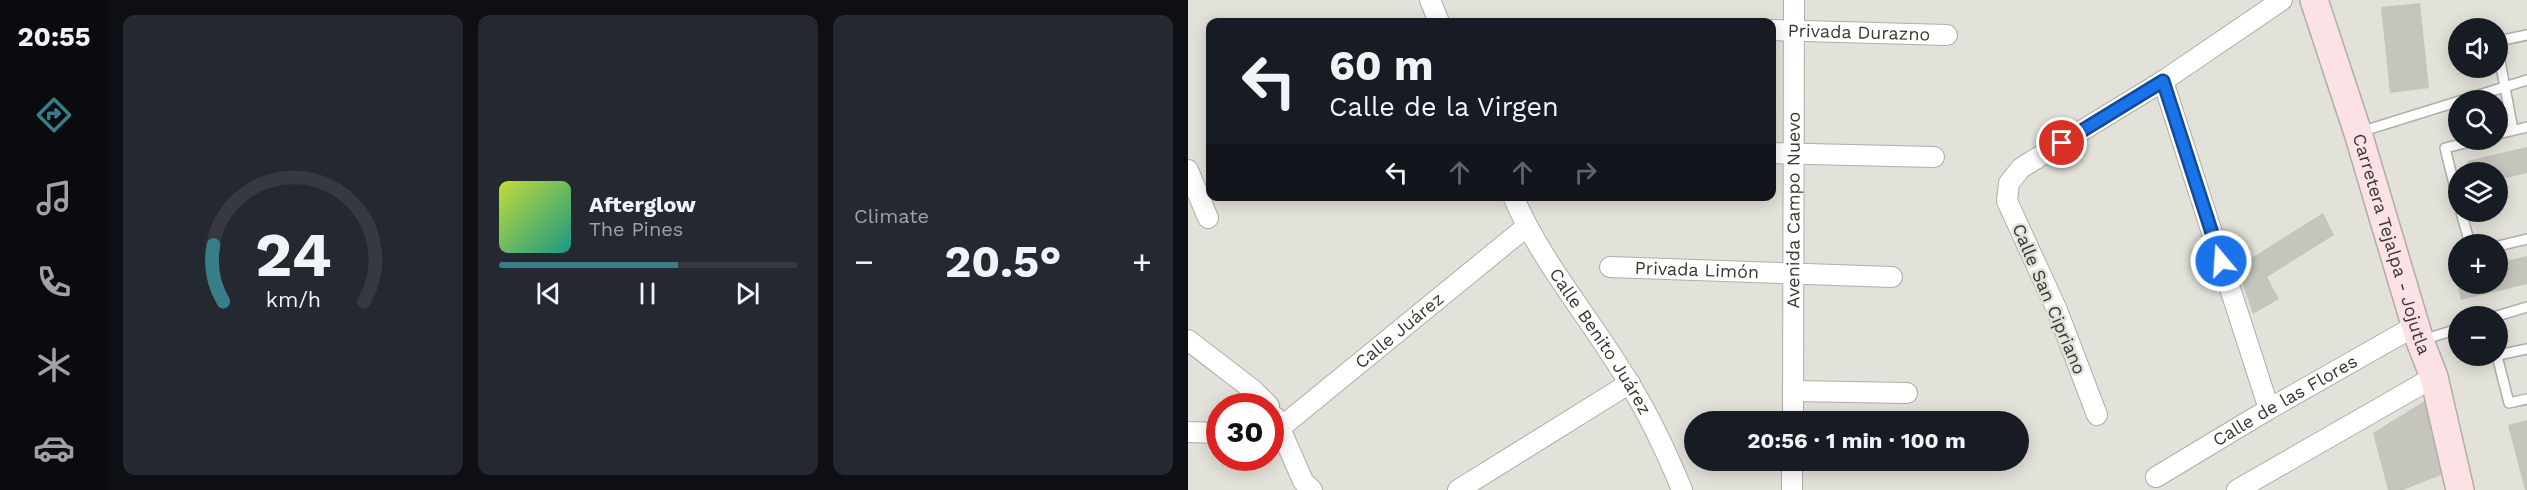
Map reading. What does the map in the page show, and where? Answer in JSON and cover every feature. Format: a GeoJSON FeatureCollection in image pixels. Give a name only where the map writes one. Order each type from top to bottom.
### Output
{"type":"FeatureCollection","features":[{"type":"Feature","properties":{"kind":"main road","name":"Carretera Tejalpa - Jojutla"},"geometry":{"type":"LineString","coordinates":[[2314,0],[2358,133],[2417,334],[2434,377],[2460,490]]}},
{"type":"Feature","properties":{"kind":"street"},"geometry":{"type":"LineString","coordinates":[[1430,0],[1437,18]]}},
{"type":"Feature","properties":{"kind":"street","name":"Avenida Campo Nuevo"},"geometry":{"type":"LineString","coordinates":[[1793,411],[1794,0]]}},
{"type":"Feature","properties":{"kind":"street"},"geometry":{"type":"LineString","coordinates":[[2269,409],[2163,81],[2282,0]]}},
{"type":"Feature","properties":{"kind":"street","name":"Privada Durazno"},"geometry":{"type":"LineString","coordinates":[[1776,30],[1947,35]]}},
{"type":"Feature","properties":{"kind":"street","name":"Calle San Cipriano"},"geometry":{"type":"LineString","coordinates":[[2097,415],[2057,310],[2007,201],[2009,183],[2021,168],[2163,81]]}},
{"type":"Feature","properties":{"kind":"street"},"geometry":{"type":"LineString","coordinates":[[1776,153],[1934,158]]}},
{"type":"Feature","properties":{"kind":"street"},"geometry":{"type":"LineString","coordinates":[[1188,170],[1209,218]]}},
{"type":"Feature","properties":{"kind":"street","name":"Calle Benito Juárez"},"geometry":{"type":"LineString","coordinates":[[1515,201],[1526,227],[1629,383],[1665,448],[1682,490]]}},
{"type":"Feature","properties":{"kind":"street","name":"Calle Juárez"},"geometry":{"type":"LineString","coordinates":[[1284,422],[1526,227]]}},
{"type":"Feature","properties":{"kind":"street","name":"Privada Limón"},"geometry":{"type":"LineString","coordinates":[[1610,267],[1892,277]]}},
{"type":"Feature","properties":{"kind":"street","name":"Calle de las Flores"},"geometry":{"type":"LineString","coordinates":[[2156,477],[2269,409],[2417,334]]}},
{"type":"Feature","properties":{"kind":"street"},"geometry":{"type":"LineString","coordinates":[[1188,340],[1256,393]]}},
{"type":"Feature","properties":{"kind":"street"},"geometry":{"type":"LineString","coordinates":[[2237,490],[2434,377]]}},
{"type":"Feature","properties":{"kind":"street"},"geometry":{"type":"LineString","coordinates":[[1458,490],[1629,383]]}},
{"type":"Feature","properties":{"kind":"street"},"geometry":{"type":"LineString","coordinates":[[1794,391],[1907,393]]}},
{"type":"Feature","properties":{"kind":"street"},"geometry":{"type":"LineString","coordinates":[[1188,432],[1206,433]]}},
{"type":"Feature","properties":{"kind":"street"},"geometry":{"type":"LineString","coordinates":[[1284,446],[1305,487]]}},
{"type":"Feature","properties":{"kind":"street"},"geometry":{"type":"LineString","coordinates":[[1792,471],[1792,490]]}},
{"type":"Feature","properties":{"kind":"lane"},"geometry":{"type":"LineString","coordinates":[[2508,39],[2527,35]]}},
{"type":"Feature","properties":{"kind":"lane"},"geometry":{"type":"LineString","coordinates":[[2504,78],[2513,130]]}},
{"type":"Feature","properties":{"kind":"lane"},"geometry":{"type":"LineString","coordinates":[[2358,133],[2505,85],[2527,80]]}},
{"type":"Feature","properties":{"kind":"lane"},"geometry":{"type":"LineString","coordinates":[[2508,131],[2527,127]]}},
{"type":"Feature","properties":{"kind":"lane"},"geometry":{"type":"LineString","coordinates":[[2448,147],[2445,148],[2448,162]]}},
{"type":"Feature","properties":{"kind":"lane"},"geometry":{"type":"LineString","coordinates":[[2508,244],[2527,239]]}},
{"type":"Feature","properties":{"kind":"lane"},"geometry":{"type":"LineString","coordinates":[[2508,313],[2527,307]]}},
{"type":"Feature","properties":{"kind":"lane"},"geometry":{"type":"LineString","coordinates":[[2417,334],[2448,330]]}},
{"type":"Feature","properties":{"kind":"lane"},"geometry":{"type":"LineString","coordinates":[[2508,353],[2527,349]]}},
{"type":"Feature","properties":{"kind":"lane"},"geometry":{"type":"LineString","coordinates":[[2500,366],[2509,403],[2527,399]]}},
{"type":"Feature","properties":{"kind":"building"},"geometry":{"type":"Polygon","coordinates":[[[2420,3],[2429,88],[2390,93],[2381,7],[2420,3]]]}},
{"type":"Feature","properties":{"kind":"building"},"geometry":{"type":"Polygon","coordinates":[[[2527,147],[2527,173],[2508,178],[2508,162],[2467,161],[2527,147]]]}},
{"type":"Feature","properties":{"kind":"building"},"geometry":{"type":"Polygon","coordinates":[[[2323,213],[2334,235],[2267,277],[2279,299],[2253,314],[2237,267],[2323,213]]]}},
{"type":"Feature","properties":{"kind":"building"},"geometry":{"type":"Polygon","coordinates":[[[2527,256],[2527,284],[2508,289],[2508,261],[2527,256]]]}},
{"type":"Feature","properties":{"kind":"building"},"geometry":{"type":"Polygon","coordinates":[[[2460,294],[2486,294],[2461,300],[2460,294]]]}},
{"type":"Feature","properties":{"kind":"building"},"geometry":{"type":"Polygon","coordinates":[[[2426,400],[2441,475],[2403,490],[2388,490],[2373,433],[2426,400]]]}},
{"type":"Feature","properties":{"kind":"building"},"geometry":{"type":"Polygon","coordinates":[[[2527,420],[2527,490],[2525,490],[2508,425],[2527,420]]]}},
{"type":"Feature","properties":{"kind":"route"},"geometry":{"type":"LineString","coordinates":[[2062,143],[2163,81],[2221,261]]}}]}
